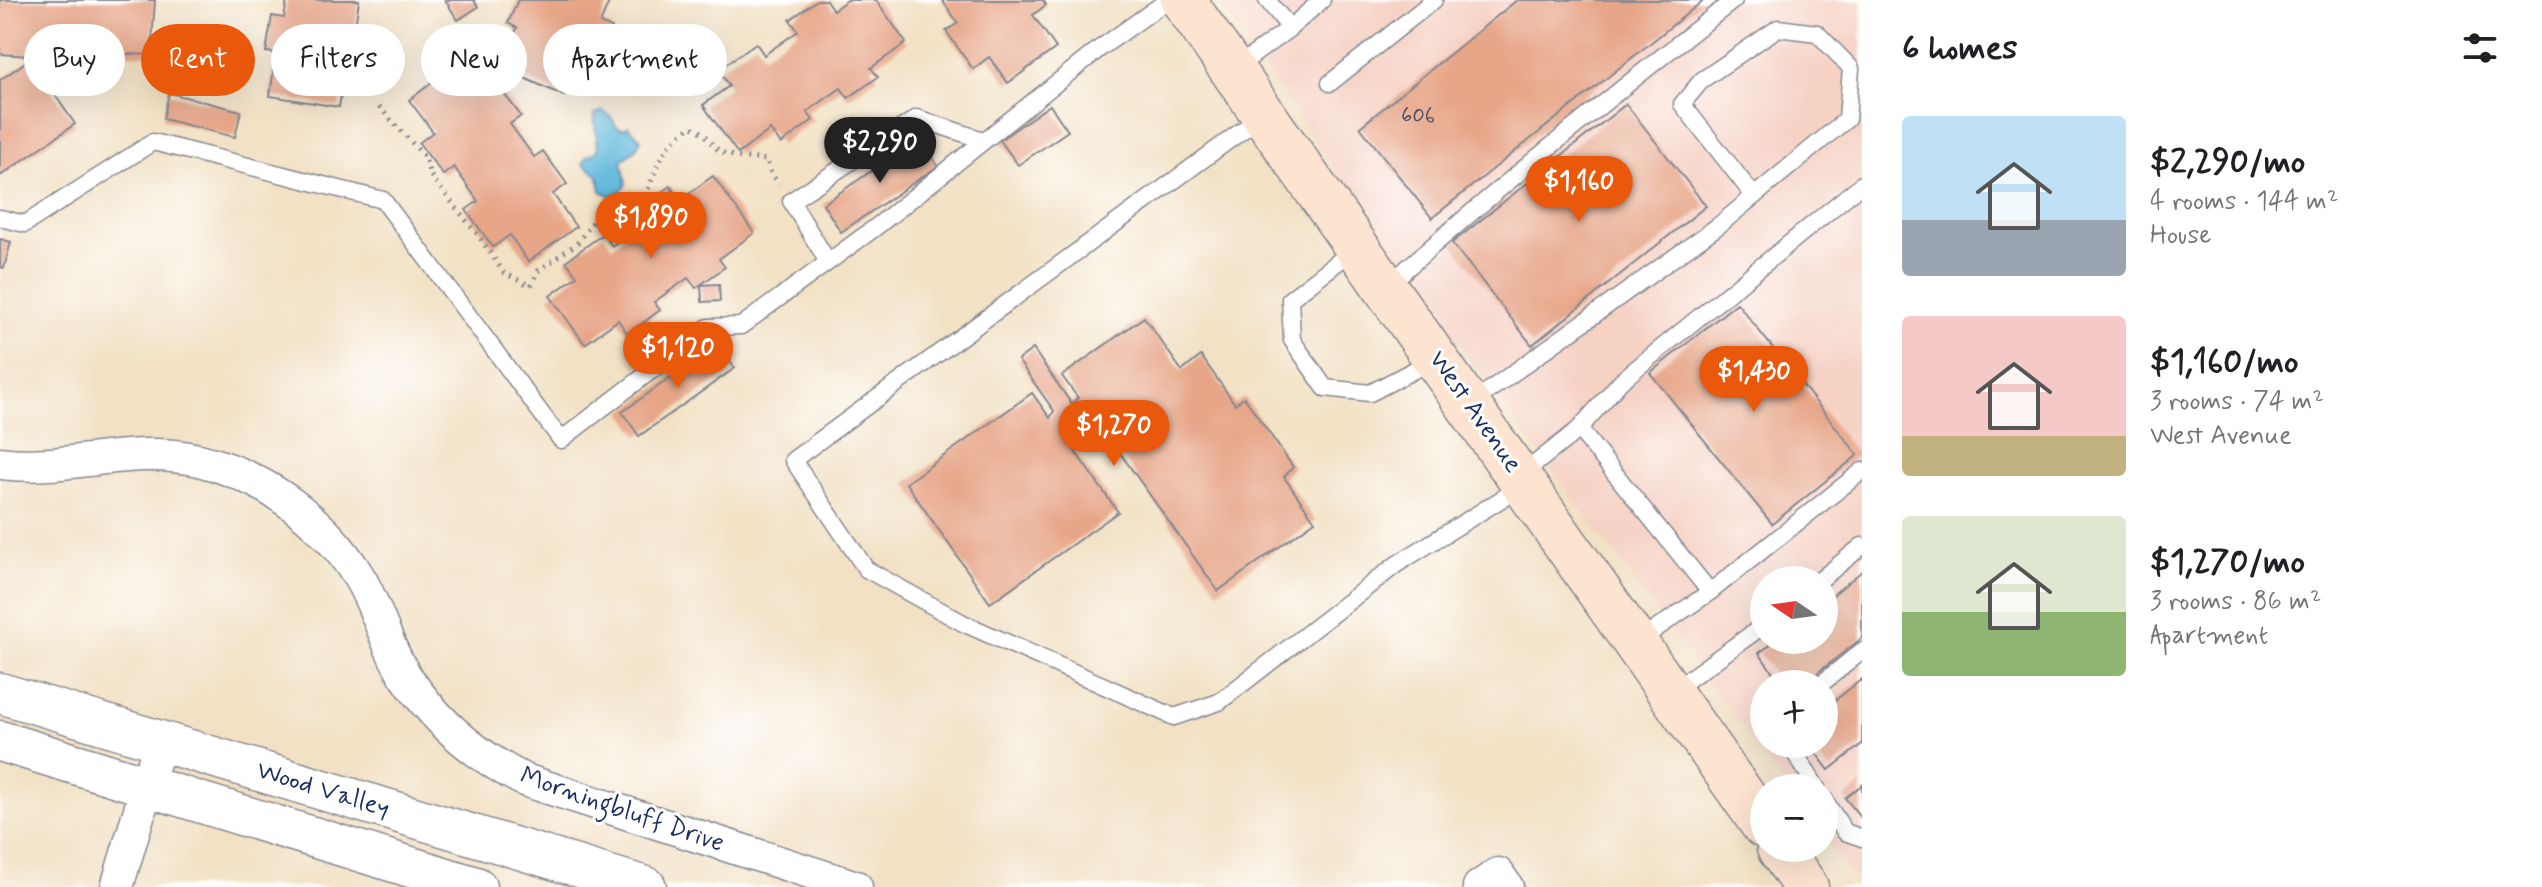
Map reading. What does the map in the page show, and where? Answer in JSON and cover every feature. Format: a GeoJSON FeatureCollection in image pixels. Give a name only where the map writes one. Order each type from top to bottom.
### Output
{"type":"FeatureCollection","features":[{"type":"Feature","properties":{"kind":"main road","name":"West Avenue"},"geometry":{"type":"LineString","coordinates":[[1183,0],[1750,806]]}},
{"type":"Feature","properties":{"kind":"main road"},"geometry":{"type":"LineString","coordinates":[[1789,862],[1806,887]]}},
{"type":"Feature","properties":{"kind":"street","name":"Morningbluff Drive"},"geometry":{"type":"LineString","coordinates":[[0,463],[39,465],[113,455],[173,456],[250,478],[284,498],[325,532],[358,575],[405,676],[437,718],[477,754],[524,780],[856,887]]}},
{"type":"Feature","properties":{"kind":"street","name":"Wood Valley"},"geometry":{"type":"LineString","coordinates":[[0,693],[566,875],[646,887]]}},
{"type":"Feature","properties":{"kind":"street","name":"Wood Valley"},"geometry":{"type":"LineString","coordinates":[[0,741],[476,887]]}},
{"type":"Feature","properties":{"kind":"street"},"geometry":{"type":"LineString","coordinates":[[117,887],[160,742]]}},
{"type":"Feature","properties":{"kind":"lane"},"geometry":{"type":"LineString","coordinates":[[0,218],[25,224],[153,142],[383,200],[561,440],[708,327],[741,326],[876,227],[1099,49],[1168,0]]}},
{"type":"Feature","properties":{"kind":"lane"},"geometry":{"type":"LineString","coordinates":[[1267,0],[1290,28]]}},
{"type":"Feature","properties":{"kind":"lane"},"geometry":{"type":"LineString","coordinates":[[1232,70],[1290,28],[1322,0]]}},
{"type":"Feature","properties":{"kind":"lane"},"geometry":{"type":"LineString","coordinates":[[1330,83],[1434,0]]}},
{"type":"Feature","properties":{"kind":"lane"},"geometry":{"type":"LineString","coordinates":[[1386,287],[1481,204],[1734,0]]}},
{"type":"Feature","properties":{"kind":"lane"},"geometry":{"type":"LineString","coordinates":[[1469,405],[1718,226],[1847,119],[1851,68],[1817,33],[1778,28],[1702,80],[1682,104],[1754,196]]}},
{"type":"Feature","properties":{"kind":"lane"},"geometry":{"type":"LineString","coordinates":[[1263,114],[793,460],[866,569],[963,623],[1174,717],[1219,702],[1397,564],[1522,480],[1579,429],[1621,381],[1862,184]]}},
{"type":"Feature","properties":{"kind":"lane"},"geometry":{"type":"LineString","coordinates":[[828,262],[791,201],[917,118],[983,140]]}},
{"type":"Feature","properties":{"kind":"lane"},"geometry":{"type":"LineString","coordinates":[[1357,247],[1290,299],[1292,340],[1325,388],[1370,393],[1436,358]]}},
{"type":"Feature","properties":{"kind":"lane"},"geometry":{"type":"LineString","coordinates":[[1579,429],[1710,592]]}},
{"type":"Feature","properties":{"kind":"lane"},"geometry":{"type":"LineString","coordinates":[[1636,642],[1710,592],[1862,471]]}},
{"type":"Feature","properties":{"kind":"lane"},"geometry":{"type":"LineString","coordinates":[[1837,566],[1862,546]]}},
{"type":"Feature","properties":{"kind":"lane"},"geometry":{"type":"LineString","coordinates":[[1670,692],[1750,635]]}},
{"type":"Feature","properties":{"kind":"lane"},"geometry":{"type":"LineString","coordinates":[[1838,670],[1862,651]]}},
{"type":"Feature","properties":{"kind":"lane"},"geometry":{"type":"LineString","coordinates":[[1838,821],[1845,832],[1862,838]]}},
{"type":"Feature","properties":{"kind":"path"},"geometry":{"type":"LineString","coordinates":[[379,107],[425,157],[430,175],[504,273],[531,286],[538,271],[577,243],[593,222],[625,217],[641,208],[668,147],[690,126],[707,134],[717,149],[740,157],[767,160],[771,174],[791,201]]}},
{"type":"Feature","properties":{"kind":"shaded area"},"geometry":{"type":"Polygon","coordinates":[[[1218,0],[1862,0],[1862,887],[1838,856],[1838,774],[1777,774],[1765,758],[1838,758],[1838,670],[1750,670],[1750,738],[1406,273],[1218,0]]]}},
{"type":"Feature","properties":{"kind":"water"},"geometry":{"type":"Polygon","coordinates":[[[603,111],[617,127],[624,129],[628,126],[641,139],[635,150],[622,160],[626,184],[621,192],[611,196],[601,191],[598,175],[583,164],[586,157],[597,152],[595,114],[603,111]]]}},
{"type":"Feature","properties":{"kind":"building"},"geometry":{"type":"Polygon","coordinates":[[[0,0],[155,0],[153,24],[141,24],[141,55],[125,54],[125,24],[24,24],[24,56],[0,54],[0,0]]]}},
{"type":"Feature","properties":{"kind":"building"},"geometry":{"type":"Polygon","coordinates":[[[287,0],[359,0],[355,24],[271,24],[271,52],[266,52],[272,16],[284,18],[287,0]]]}},
{"type":"Feature","properties":{"kind":"building"},"geometry":{"type":"Polygon","coordinates":[[[445,0],[474,0],[478,7],[458,20],[445,0]]]}},
{"type":"Feature","properties":{"kind":"building"},"geometry":{"type":"Polygon","coordinates":[[[518,0],[610,0],[600,23],[602,24],[543,24],[543,86],[527,79],[527,24],[508,23],[518,0]]]}},
{"type":"Feature","properties":{"kind":"building"},"geometry":{"type":"Polygon","coordinates":[[[817,0],[826,0],[833,10],[847,0],[876,0],[906,43],[871,68],[878,77],[848,98],[841,88],[807,112],[813,120],[781,144],[770,130],[738,154],[703,105],[715,96],[727,96],[727,64],[756,43],[764,55],[798,31],[790,20],[817,0]]]}},
{"type":"Feature","properties":{"kind":"building"},"geometry":{"type":"Polygon","coordinates":[[[942,0],[1043,0],[1046,5],[1033,15],[1056,48],[1008,83],[989,57],[973,69],[946,31],[958,23],[942,0]]]}},
{"type":"Feature","properties":{"kind":"building"},"geometry":{"type":"Polygon","coordinates":[[[1517,0],[1704,0],[1432,218],[1360,127],[1517,0]]]}},
{"type":"Feature","properties":{"kind":"building"},"geometry":{"type":"Polygon","coordinates":[[[24,63],[24,96],[56,96],[75,124],[0,176],[0,80],[24,63]]]}},
{"type":"Feature","properties":{"kind":"building"},"geometry":{"type":"Polygon","coordinates":[[[271,89],[271,96],[341,96],[339,107],[270,96],[271,89]]]}},
{"type":"Feature","properties":{"kind":"building"},"geometry":{"type":"Polygon","coordinates":[[[421,91],[421,96],[506,96],[521,116],[510,124],[534,157],[543,151],[567,184],[553,194],[576,227],[528,262],[510,235],[493,247],[466,210],[478,201],[454,167],[443,175],[419,143],[433,132],[409,100],[421,91]]]}},
{"type":"Feature","properties":{"kind":"building"},"geometry":{"type":"Polygon","coordinates":[[[168,96],[181,96],[241,111],[235,137],[163,119],[168,96]]]}},
{"type":"Feature","properties":{"kind":"building"},"geometry":{"type":"Polygon","coordinates":[[[1626,104],[1706,206],[1532,345],[1452,243],[1626,104]]]}},
{"type":"Feature","properties":{"kind":"building"},"geometry":{"type":"Polygon","coordinates":[[[1050,105],[1068,131],[1018,165],[1000,140],[1050,105]]]}},
{"type":"Feature","properties":{"kind":"building"},"geometry":{"type":"Polygon","coordinates":[[[920,138],[938,166],[841,232],[823,204],[920,138]]]}},
{"type":"Feature","properties":{"kind":"building"},"geometry":{"type":"Polygon","coordinates":[[[713,176],[754,233],[719,259],[725,267],[696,288],[688,278],[654,302],[660,310],[628,334],[618,320],[585,344],[550,296],[577,276],[566,261],[603,234],[612,246],[646,221],[637,210],[670,186],[680,200],[713,176]]]}},
{"type":"Feature","properties":{"kind":"building"},"geometry":{"type":"Polygon","coordinates":[[[0,239],[11,242],[4,268],[0,267],[0,239]]]}},
{"type":"Feature","properties":{"kind":"building"},"geometry":{"type":"Polygon","coordinates":[[[719,284],[720,301],[702,302],[701,285],[719,284]]]}},
{"type":"Feature","properties":{"kind":"building"},"geometry":{"type":"Polygon","coordinates":[[[1737,303],[1858,455],[1772,524],[1650,373],[1737,303]]]}},
{"type":"Feature","properties":{"kind":"building"},"geometry":{"type":"Polygon","coordinates":[[[1144,317],[1182,371],[1201,356],[1235,404],[1244,397],[1293,467],[1284,477],[1315,521],[1218,591],[1103,429],[1074,450],[1118,512],[990,603],[906,483],[1032,393],[1050,418],[1054,411],[1018,360],[1033,349],[1071,403],[1078,398],[1062,376],[1144,317]]]}},
{"type":"Feature","properties":{"kind":"building"},"geometry":{"type":"Polygon","coordinates":[[[718,344],[735,368],[639,436],[622,412],[718,344]]]}},
{"type":"Feature","properties":{"kind":"building"},"geometry":{"type":"Polygon","coordinates":[[[1862,571],[1862,638],[1821,670],[1771,670],[1760,654],[1838,654],[1838,591],[1862,571]]]}},
{"type":"Feature","properties":{"kind":"building"},"geometry":{"type":"Polygon","coordinates":[[[1862,679],[1862,744],[1829,770],[1820,758],[1838,758],[1838,698],[1862,679]]]}},
{"type":"Feature","properties":{"kind":"building"},"geometry":{"type":"Polygon","coordinates":[[[1862,785],[1862,819],[1845,798],[1862,785]]]}}]}
